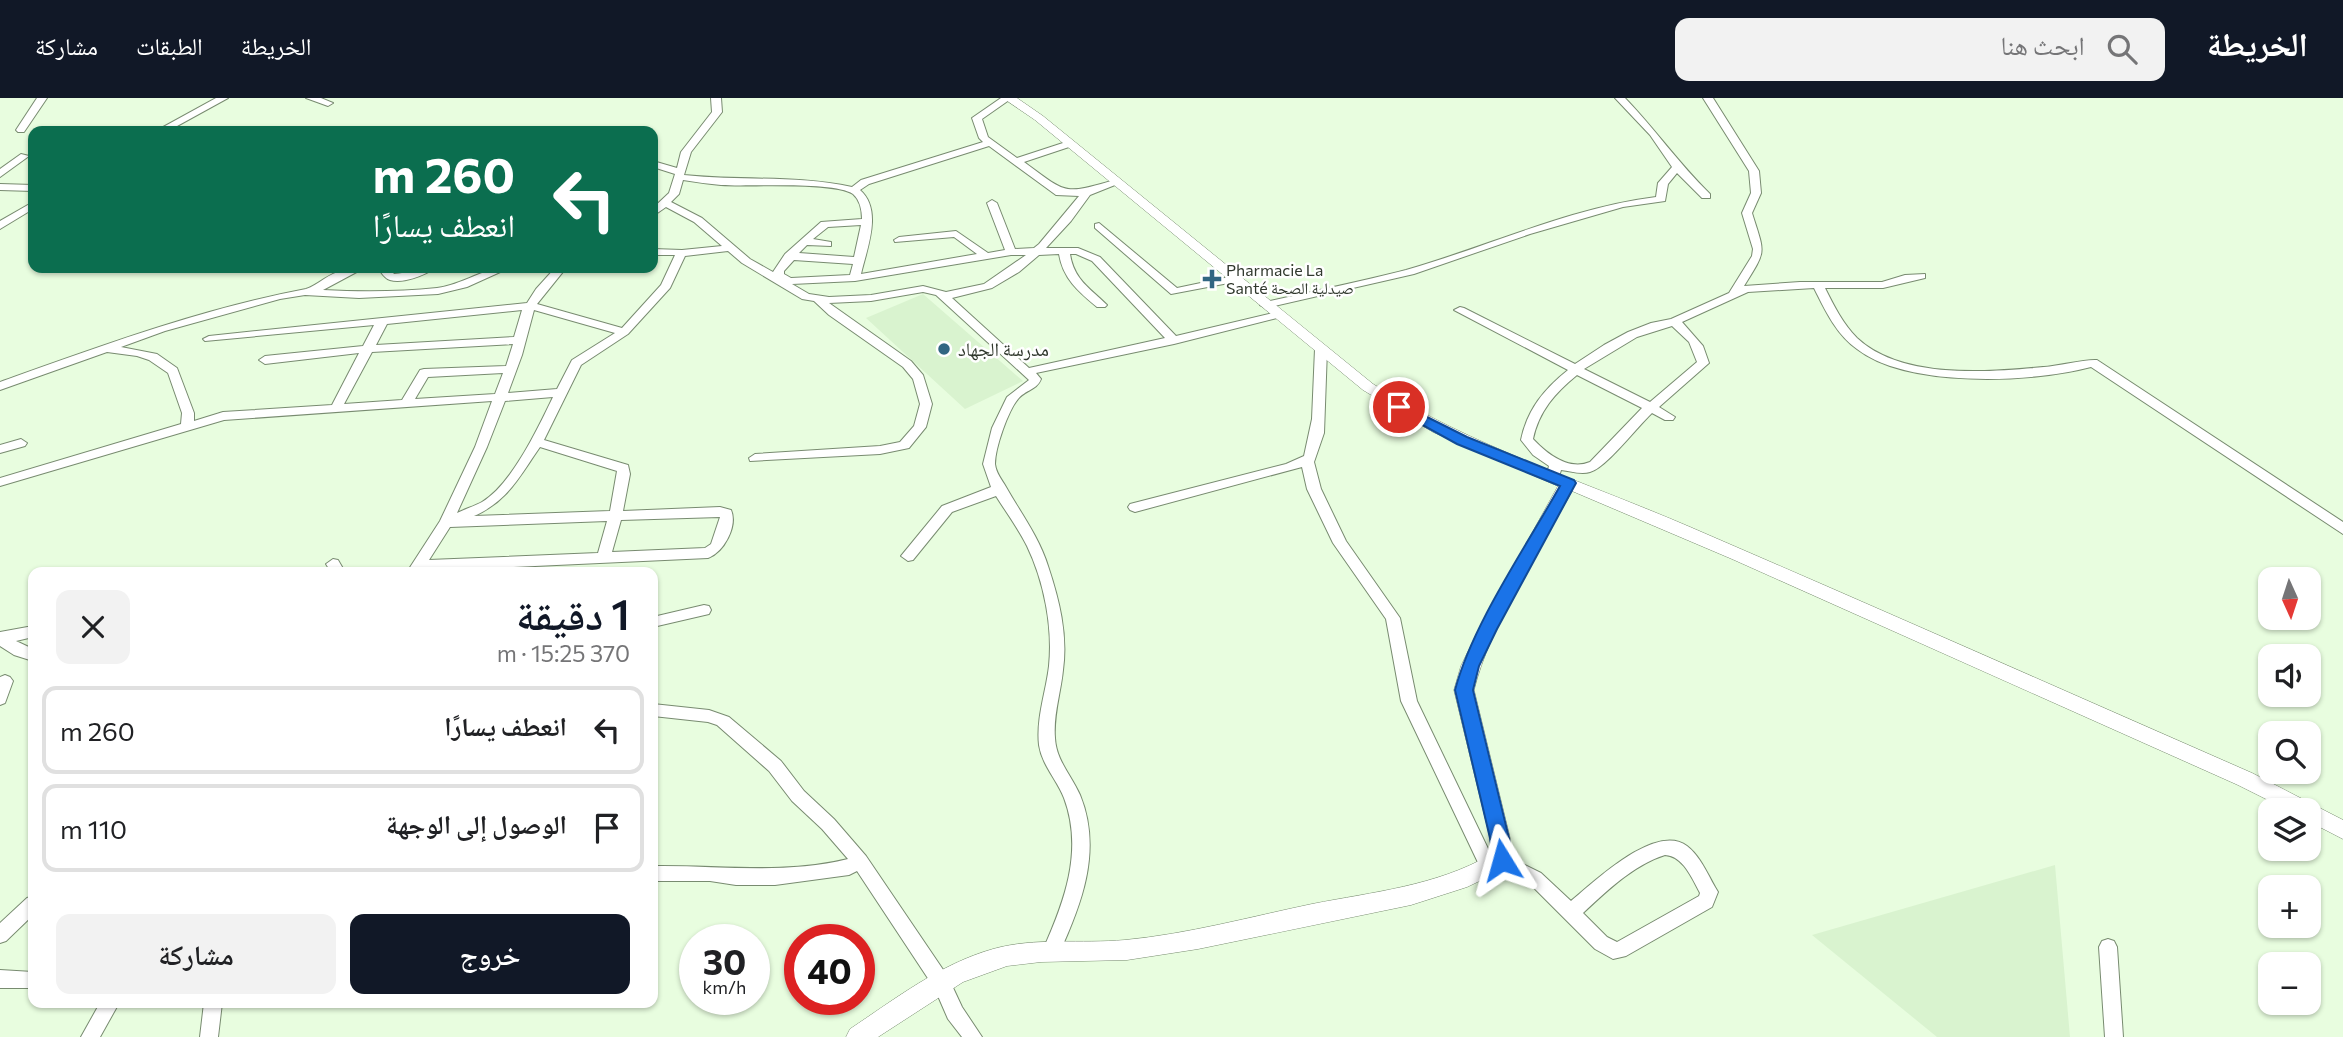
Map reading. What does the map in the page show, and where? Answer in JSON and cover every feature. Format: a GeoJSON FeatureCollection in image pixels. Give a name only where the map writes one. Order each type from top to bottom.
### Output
{"type":"FeatureCollection","features":[{"type":"Feature","properties":{"kind":"street"},"geometry":{"type":"LineString","coordinates":[[21,130],[43,98]]}},
{"type":"Feature","properties":{"kind":"street"},"geometry":{"type":"LineString","coordinates":[[181,126],[223,98]]}},
{"type":"Feature","properties":{"kind":"street"},"geometry":{"type":"LineString","coordinates":[[311,98],[328,103]]}},
{"type":"Feature","properties":{"kind":"street"},"geometry":{"type":"LineString","coordinates":[[658,209],[674,194],[690,146],[715,117],[718,107],[716,98]]}},
{"type":"Feature","properties":{"kind":"street"},"geometry":{"type":"LineString","coordinates":[[1115,183],[1086,192],[1060,193],[984,138],[977,118],[991,106],[1008,98],[1028,110],[1368,387],[1419,419],[1462,441],[1559,475],[2213,764],[2282,798]]}},
{"type":"Feature","properties":{"kind":"street"},"geometry":{"type":"LineString","coordinates":[[1620,98],[1653,133],[1678,168],[1706,196]]}},
{"type":"Feature","properties":{"kind":"street"},"geometry":{"type":"LineString","coordinates":[[1708,98],[1754,171],[1756,193],[1749,207],[1748,220],[1756,239],[1757,256],[1734,293]]}},
{"type":"Feature","properties":{"kind":"street"},"geometry":{"type":"LineString","coordinates":[[854,190],[865,182],[990,143]]}},
{"type":"Feature","properties":{"kind":"street"},"geometry":{"type":"LineString","coordinates":[[1017,161],[1069,145]]}},
{"type":"Feature","properties":{"kind":"street"},"geometry":{"type":"LineString","coordinates":[[0,174],[24,156]]}},
{"type":"Feature","properties":{"kind":"street"},"geometry":{"type":"LineString","coordinates":[[658,166],[680,174],[731,183],[831,185],[854,190],[863,198],[867,222],[855,278]]}},
{"type":"Feature","properties":{"kind":"street"},"geometry":{"type":"LineString","coordinates":[[1026,372],[1174,341],[1272,310],[1410,272],[1526,232],[1622,204],[1659,200],[1662,197],[1663,183],[1678,168]]}},
{"type":"Feature","properties":{"kind":"street"},"geometry":{"type":"LineString","coordinates":[[20,187],[28,181]]}},
{"type":"Feature","properties":{"kind":"street"},"geometry":{"type":"LineString","coordinates":[[0,187],[28,188]]}},
{"type":"Feature","properties":{"kind":"street"},"geometry":{"type":"LineString","coordinates":[[945,296],[984,288],[1003,279],[1038,251],[1086,192]]}},
{"type":"Feature","properties":{"kind":"street"},"geometry":{"type":"LineString","coordinates":[[666,203],[698,220],[729,248],[797,294],[818,299],[871,298],[923,289],[935,290],[945,296],[1035,382],[1011,399],[993,443],[989,465],[1037,551],[1049,593],[1057,658],[1046,742],[1051,760],[1071,793],[1080,823],[1078,883],[1069,912],[1051,952]]}},
{"type":"Feature","properties":{"kind":"street"},"geometry":{"type":"LineString","coordinates":[[992,203],[1011,252]]}},
{"type":"Feature","properties":{"kind":"street"},"geometry":{"type":"LineString","coordinates":[[4,223],[28,209]]}},
{"type":"Feature","properties":{"kind":"street"},"geometry":{"type":"LineString","coordinates":[[4,223],[28,221]]}},
{"type":"Feature","properties":{"kind":"street"},"geometry":{"type":"LineString","coordinates":[[867,222],[828,223],[804,241],[778,271],[783,279],[855,278],[1011,252],[1078,251],[1096,259],[1174,341]]}},
{"type":"Feature","properties":{"kind":"street"},"geometry":{"type":"LineString","coordinates":[[1099,226],[1173,291],[1186,292],[1234,279]]}},
{"type":"Feature","properties":{"kind":"street"},"geometry":{"type":"LineString","coordinates":[[898,240],[956,234],[986,256]]}},
{"type":"Feature","properties":{"kind":"street"},"geometry":{"type":"LineString","coordinates":[[804,241],[827,244]]}},
{"type":"Feature","properties":{"kind":"street"},"geometry":{"type":"LineString","coordinates":[[658,252],[675,251],[681,254],[729,248]]}},
{"type":"Feature","properties":{"kind":"street"},"geometry":{"type":"LineString","coordinates":[[1064,250],[1066,269],[1071,278],[1101,305]]}},
{"type":"Feature","properties":{"kind":"street"},"geometry":{"type":"LineString","coordinates":[[446,522],[495,500],[514,478],[537,442],[559,393],[579,360],[624,332],[666,286],[681,254]]}},
{"type":"Feature","properties":{"kind":"street"},"geometry":{"type":"LineString","coordinates":[[789,256],[858,261]]}},
{"type":"Feature","properties":{"kind":"street"},"geometry":{"type":"LineString","coordinates":[[311,292],[349,273]]}},
{"type":"Feature","properties":{"kind":"street"},"geometry":{"type":"LineString","coordinates":[[387,273],[398,278],[414,273]]}},
{"type":"Feature","properties":{"kind":"street"},"geometry":{"type":"LineString","coordinates":[[0,386],[204,315],[279,296],[311,292],[359,296],[438,291],[463,285],[492,273]]}},
{"type":"Feature","properties":{"kind":"street"},"geometry":{"type":"LineString","coordinates":[[419,567],[446,522],[500,399],[511,369],[520,327],[530,306],[557,273]]}},
{"type":"Feature","properties":{"kind":"street"},"geometry":{"type":"LineString","coordinates":[[1559,475],[1527,440],[1527,433],[1539,406],[1576,370],[1605,349],[1657,325],[1674,322],[1734,293],[1758,288],[1883,285],[1921,276]]}},
{"type":"Feature","properties":{"kind":"street"},"geometry":{"type":"LineString","coordinates":[[1818,285],[1857,344],[1886,361],[1908,368],[1944,372],[2010,372],[2080,367],[2094,363],[2343,529]]}},
{"type":"Feature","properties":{"kind":"street"},"geometry":{"type":"LineString","coordinates":[[755,458],[880,450],[904,445],[920,428],[926,404],[919,378],[907,364],[833,313],[818,299]]}},
{"type":"Feature","properties":{"kind":"street"},"geometry":{"type":"LineString","coordinates":[[209,339],[530,306],[624,332]]}},
{"type":"Feature","properties":{"kind":"street"},"geometry":{"type":"LineString","coordinates":[[1460,310],[1668,416]]}},
{"type":"Feature","properties":{"kind":"street"},"geometry":{"type":"LineString","coordinates":[[336,408],[382,322]]}},
{"type":"Feature","properties":{"kind":"street"},"geometry":{"type":"LineString","coordinates":[[1559,475],[1591,468],[1650,408],[1704,360],[1689,335],[1674,322]]}},
{"type":"Feature","properties":{"kind":"street"},"geometry":{"type":"LineString","coordinates":[[406,404],[432,359],[519,340]]}},
{"type":"Feature","properties":{"kind":"street"},"geometry":{"type":"LineString","coordinates":[[106,348],[153,357],[166,364],[173,371],[186,404],[187,426]]}},
{"type":"Feature","properties":{"kind":"street"},"geometry":{"type":"LineString","coordinates":[[265,360],[368,349],[511,369]]}},
{"type":"Feature","properties":{"kind":"street"},"geometry":{"type":"LineString","coordinates":[[1321,349],[1315,444],[1307,461],[1314,489],[1340,543],[1394,618],[1409,701],[1495,864],[1535,878],[1570,913],[1601,943],[1613,951],[1620,950],[1706,901],[1709,892],[1685,856],[1676,848],[1665,847],[1629,863],[1570,913]]}},
{"type":"Feature","properties":{"kind":"street"},"geometry":{"type":"LineString","coordinates":[[0,482],[223,416],[559,393]]}},
{"type":"Feature","properties":{"kind":"street"},"geometry":{"type":"LineString","coordinates":[[537,442],[623,468],[626,474],[604,557]]}},
{"type":"Feature","properties":{"kind":"street"},"geometry":{"type":"LineString","coordinates":[[0,449],[21,443]]}},
{"type":"Feature","properties":{"kind":"street"},"geometry":{"type":"LineString","coordinates":[[1135,507],[1307,461]]}},
{"type":"Feature","properties":{"kind":"street"},"geometry":{"type":"LineString","coordinates":[[1495,864],[1500,838],[1464,690],[1470,666],[1559,475]]}},
{"type":"Feature","properties":{"kind":"street"},"geometry":{"type":"LineString","coordinates":[[908,556],[947,509],[1000,489]]}},
{"type":"Feature","properties":{"kind":"street"},"geometry":{"type":"LineString","coordinates":[[435,567],[708,553],[717,547],[727,518],[726,513],[720,512],[446,522]]}},
{"type":"Feature","properties":{"kind":"street"},"geometry":{"type":"LineString","coordinates":[[658,621],[704,610]]}},
{"type":"Feature","properties":{"kind":"street"},"geometry":{"type":"LineString","coordinates":[[1,638],[28,633]]}},
{"type":"Feature","properties":{"kind":"street"},"geometry":{"type":"LineString","coordinates":[[1,638],[28,653]]}},
{"type":"Feature","properties":{"kind":"street"},"geometry":{"type":"LineString","coordinates":[[0,699],[5,681]]}},
{"type":"Feature","properties":{"kind":"street"},"geometry":{"type":"LineString","coordinates":[[658,711],[709,716],[723,721],[775,766],[798,796],[860,860],[942,984],[955,1013],[973,1037]]}},
{"type":"Feature","properties":{"kind":"street"},"geometry":{"type":"LineString","coordinates":[[2321,818],[2343,830]]}},
{"type":"Feature","properties":{"kind":"street"},"geometry":{"type":"LineString","coordinates":[[658,874],[710,873],[736,877],[775,877],[849,867],[860,860]]}},
{"type":"Feature","properties":{"kind":"street"},"geometry":{"type":"LineString","coordinates":[[858,1037],[942,984],[992,959],[1051,952],[1124,951],[1182,943],[1390,899],[1460,880],[1495,864]]}},
{"type":"Feature","properties":{"kind":"street"},"geometry":{"type":"LineString","coordinates":[[7,929],[28,909]]}},
{"type":"Feature","properties":{"kind":"street"},"geometry":{"type":"LineString","coordinates":[[7,929],[28,924]]}},
{"type":"Feature","properties":{"kind":"street"},"geometry":{"type":"LineString","coordinates":[[2108,947],[2114,1037]]}},
{"type":"Feature","properties":{"kind":"street"},"geometry":{"type":"LineString","coordinates":[[0,979],[28,980]]}},
{"type":"Feature","properties":{"kind":"street"},"geometry":{"type":"LineString","coordinates":[[90,1037],[107,1008]]}},
{"type":"Feature","properties":{"kind":"street"},"geometry":{"type":"LineString","coordinates":[[209,1037],[212,1008]]}},
{"type":"Feature","properties":{"kind":"shaded area","name":"مدرسة الجهاد"},"geometry":{"type":"Polygon","coordinates":[[[923,294],[1023,381],[965,409],[866,318],[923,294]]]}},
{"type":"Feature","properties":{"kind":"shaded area"},"geometry":{"type":"Polygon","coordinates":[[[2055,865],[2070,1037],[1937,1037],[1812,935],[2055,865]]]}},
{"type":"Feature","properties":{"kind":"place","name":"Pharmacie La Santé صيدلية الصحة"},"geometry":{"type":"Point","coordinates":[1212,279]}},
{"type":"Feature","properties":{"kind":"place","name":"مدرسة الجهاد"},"geometry":{"type":"Point","coordinates":[944,349]}},
{"type":"Feature","properties":{"kind":"route"},"geometry":{"type":"LineString","coordinates":[[1399,407],[1462,441],[1568,483],[1488,629],[1470,666],[1464,690],[1500,838],[1502,860]]}}]}
